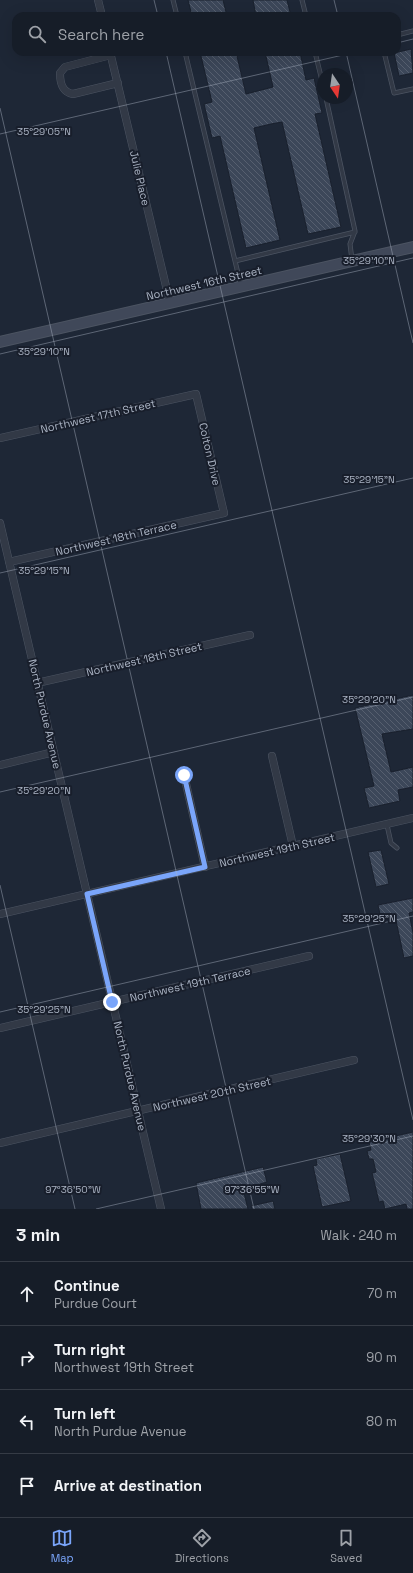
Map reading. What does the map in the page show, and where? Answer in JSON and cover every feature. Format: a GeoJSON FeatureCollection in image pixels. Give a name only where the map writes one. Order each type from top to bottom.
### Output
{"type":"FeatureCollection","features":[{"type":"Feature","properties":{"kind":"street"},"geometry":{"type":"LineString","coordinates":[[98,0],[101,12]]}},
{"type":"Feature","properties":{"kind":"street"},"geometry":{"type":"LineString","coordinates":[[104,56],[65,67],[60,73],[63,89],[73,94],[118,84]]}},
{"type":"Feature","properties":{"kind":"street","name":"Julie Place"},"geometry":{"type":"LineString","coordinates":[[111,56],[170,303]]}},
{"type":"Feature","properties":{"kind":"street","name":"Northwest 16th Street"},"geometry":{"type":"LineString","coordinates":[[0,342],[413,247]]}},
{"type":"Feature","properties":{"kind":"street","name":"Northwest 17th Street"},"geometry":{"type":"LineString","coordinates":[[0,438],[196,394]]}},
{"type":"Feature","properties":{"kind":"street","name":"Colton Drive"},"geometry":{"type":"LineString","coordinates":[[196,394],[224,513]]}},
{"type":"Feature","properties":{"kind":"street","name":"Northwest 18th Terrace"},"geometry":{"type":"LineString","coordinates":[[9,562],[224,513]]}},
{"type":"Feature","properties":{"kind":"street","name":"North Purdue Avenue"},"geometry":{"type":"LineString","coordinates":[[0,523],[161,1209]]}},
{"type":"Feature","properties":{"kind":"street","name":"Northwest 18th Street"},"geometry":{"type":"LineString","coordinates":[[38,683],[250,635]]}},
{"type":"Feature","properties":{"kind":"street"},"geometry":{"type":"LineString","coordinates":[[0,765],[54,752]]}},
{"type":"Feature","properties":{"kind":"street"},"geometry":{"type":"LineString","coordinates":[[272,756],[293,846]]}},
{"type":"Feature","properties":{"kind":"street"},"geometry":{"type":"LineString","coordinates":[[184,775],[205,867]]}},
{"type":"Feature","properties":{"kind":"street","name":"Northwest 19th Street"},"geometry":{"type":"LineString","coordinates":[[0,914],[413,818]]}},
{"type":"Feature","properties":{"kind":"street","name":"Northwest 19th Terrace"},"geometry":{"type":"LineString","coordinates":[[0,1028],[309,956]]}},
{"type":"Feature","properties":{"kind":"street","name":"Northwest 20th Street"},"geometry":{"type":"LineString","coordinates":[[0,1144],[354,1060]]}},
{"type":"Feature","properties":{"kind":"lane"},"geometry":{"type":"LineString","coordinates":[[173,0],[176,12]]}},
{"type":"Feature","properties":{"kind":"lane"},"geometry":{"type":"LineString","coordinates":[[302,0],[305,12]]}},
{"type":"Feature","properties":{"kind":"lane"},"geometry":{"type":"LineString","coordinates":[[401,34],[413,31]]}},
{"type":"Feature","properties":{"kind":"lane"},"geometry":{"type":"LineString","coordinates":[[186,56],[241,287]]}},
{"type":"Feature","properties":{"kind":"lane"},"geometry":{"type":"LineString","coordinates":[[316,56],[319,68]]}},
{"type":"Feature","properties":{"kind":"lane"},"geometry":{"type":"LineString","coordinates":[[385,56],[394,93],[413,89]]}},
{"type":"Feature","properties":{"kind":"lane"},"geometry":{"type":"LineString","coordinates":[[327,104],[355,232],[350,244],[352,261]]}},
{"type":"Feature","properties":{"kind":"lane"},"geometry":{"type":"LineString","coordinates":[[235,261],[355,232]]}},
{"type":"Feature","properties":{"kind":"lane"},"geometry":{"type":"LineString","coordinates":[[387,824],[391,843],[397,848]]}},
{"type":"Feature","properties":{"kind":"building"},"geometry":{"type":"Polygon","coordinates":[[[188,0],[223,0],[226,12],[191,12],[188,0]]]}},
{"type":"Feature","properties":{"kind":"building"},"geometry":{"type":"Polygon","coordinates":[[[253,0],[287,0],[290,12],[255,12],[253,0]]]}},
{"type":"Feature","properties":{"kind":"building"},"geometry":{"type":"Polygon","coordinates":[[[411,49],[413,73],[399,76],[395,56],[401,56],[401,51],[411,49]]]}},
{"type":"Feature","properties":{"kind":"building"},"geometry":{"type":"Polygon","coordinates":[[[201,56],[237,56],[246,94],[273,87],[266,56],[301,56],[306,80],[314,78],[317,91],[317,104],[320,104],[322,113],[315,114],[341,227],[308,234],[282,122],[271,124],[254,128],[280,240],[246,248],[220,136],[212,138],[204,104],[212,102],[201,56]]]}},
{"type":"Feature","properties":{"kind":"building"},"geometry":{"type":"Polygon","coordinates":[[[413,695],[413,729],[382,734],[391,772],[413,767],[413,787],[398,790],[400,801],[369,808],[364,788],[374,786],[355,708],[413,695]]]}},
{"type":"Feature","properties":{"kind":"building"},"geometry":{"type":"Polygon","coordinates":[[[381,850],[389,884],[376,887],[368,852],[381,850]]]}},
{"type":"Feature","properties":{"kind":"building"},"geometry":{"type":"Polygon","coordinates":[[[413,898],[413,912],[409,913],[413,933],[413,956],[404,958],[395,916],[381,919],[378,905],[413,898]]]}},
{"type":"Feature","properties":{"kind":"building"},"geometry":{"type":"Polygon","coordinates":[[[413,1132],[413,1209],[407,1209],[406,1204],[385,1209],[383,1201],[379,1202],[372,1173],[376,1172],[373,1159],[369,1159],[367,1151],[371,1150],[369,1142],[413,1132]]]}},
{"type":"Feature","properties":{"kind":"building"},"geometry":{"type":"Polygon","coordinates":[[[340,1154],[351,1201],[322,1207],[313,1166],[317,1165],[316,1159],[340,1154]]]}},
{"type":"Feature","properties":{"kind":"building"},"geometry":{"type":"Polygon","coordinates":[[[263,1167],[267,1182],[243,1189],[248,1209],[201,1209],[196,1183],[263,1167]]]}},
{"type":"Feature","properties":{"kind":"building"},"geometry":{"type":"Polygon","coordinates":[[[273,1201],[275,1209],[252,1209],[251,1206],[273,1201]]]}},
{"type":"Feature","properties":{"kind":"route"},"geometry":{"type":"LineString","coordinates":[[112,1002],[87,894],[205,867],[184,775]]}}]}
